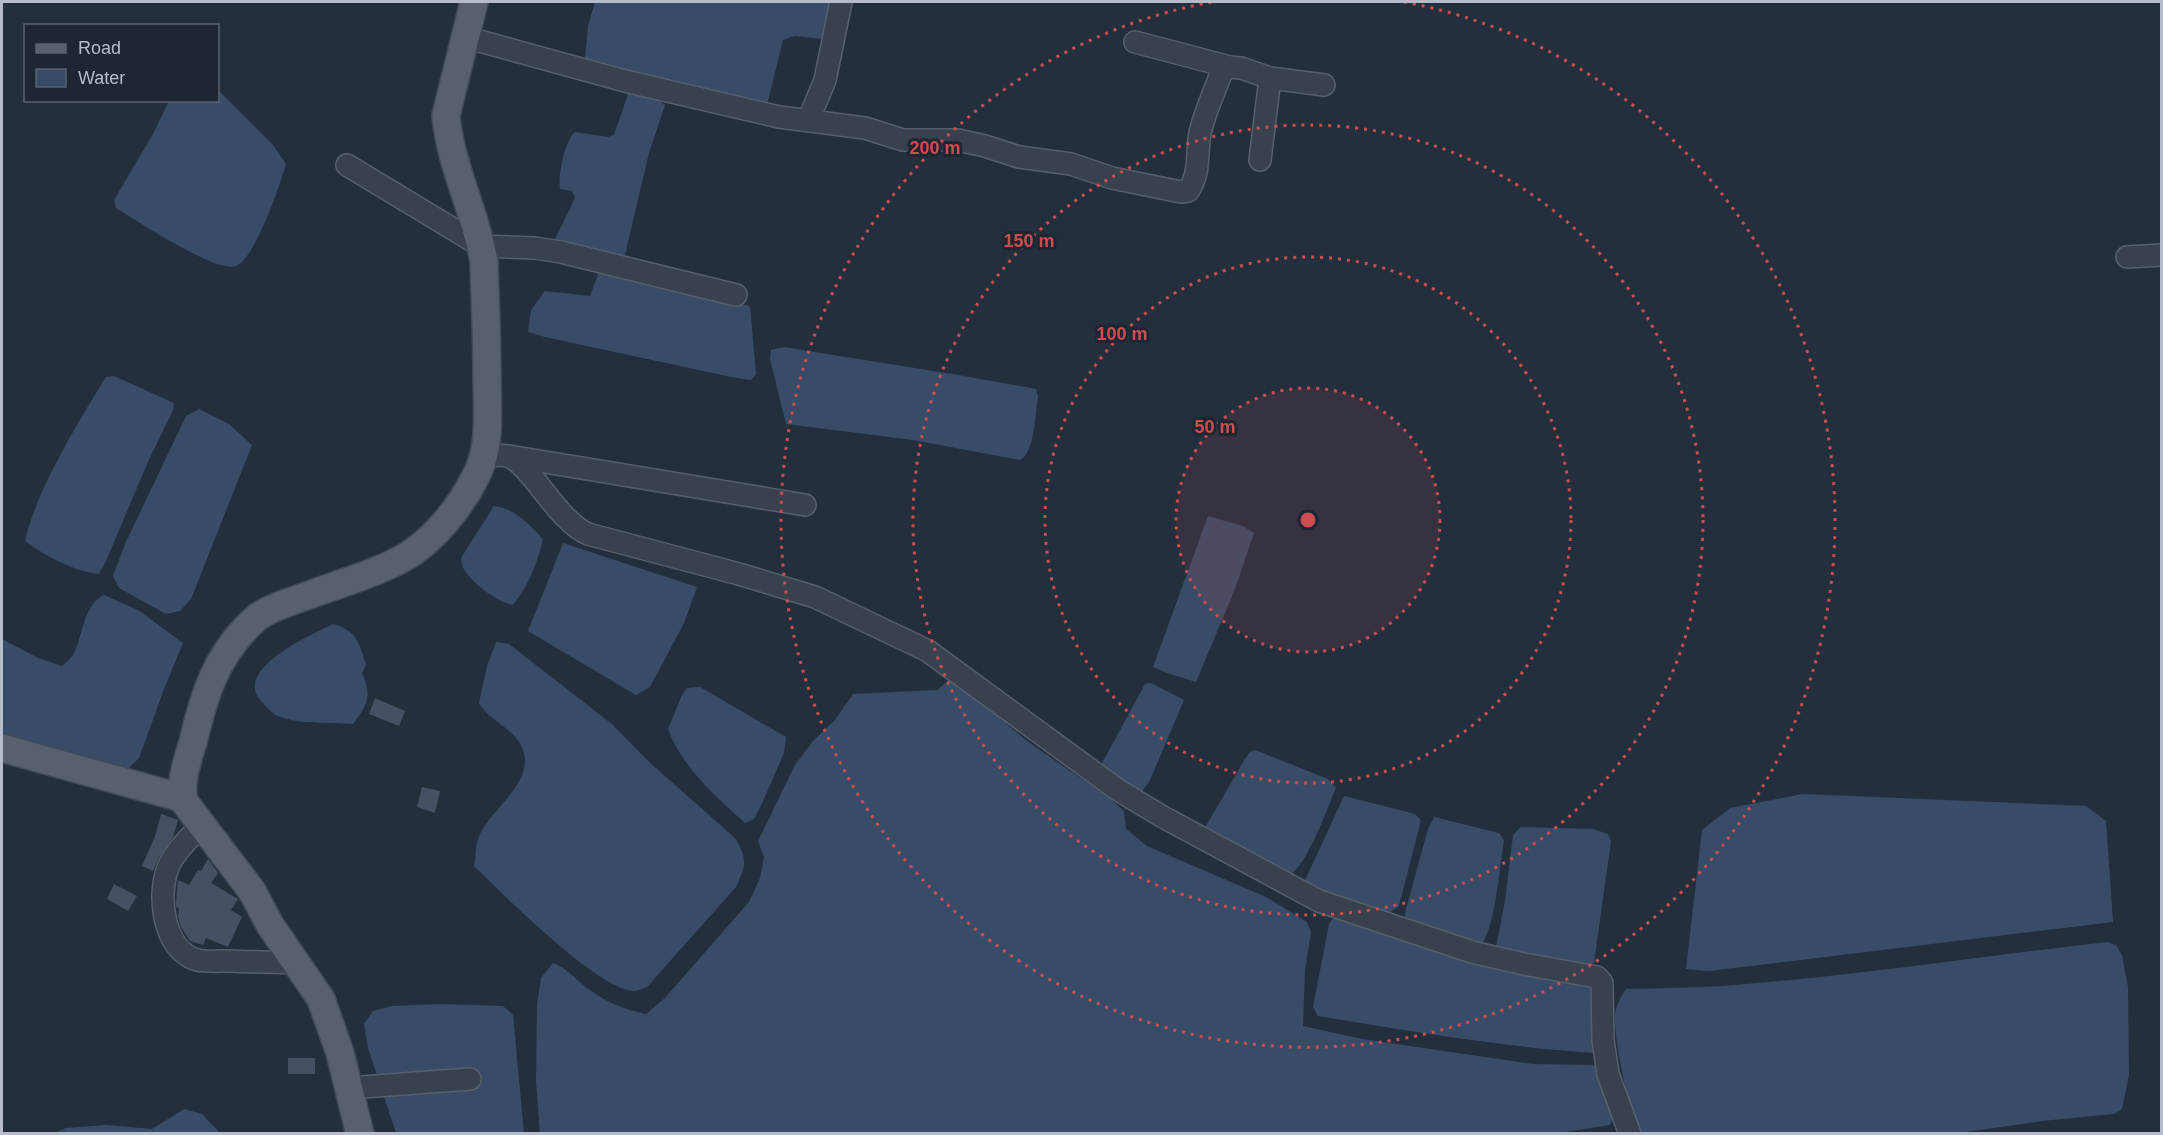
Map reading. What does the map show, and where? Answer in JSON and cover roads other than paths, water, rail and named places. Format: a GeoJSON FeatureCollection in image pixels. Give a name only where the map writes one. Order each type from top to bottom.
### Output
{"type":"FeatureCollection","features":[{"type":"Feature","properties":{"kind":"main road"},"geometry":{"type":"LineString","coordinates":[[182,798],[204,696],[229,646],[254,620],[281,606],[389,565],[409,555],[440,528],[475,477],[496,457],[488,425],[484,262],[447,134],[446,115],[474,2]]}},
{"type":"Feature","properties":{"kind":"main road"},"geometry":{"type":"LineString","coordinates":[[2,748],[182,798],[252,891],[270,925],[321,999],[340,1053],[360,1134]]}},
{"type":"Feature","properties":{"kind":"street"},"geometry":{"type":"LineString","coordinates":[[808,121],[825,80],[841,2]]}},
{"type":"Feature","properties":{"kind":"street"},"geometry":{"type":"LineString","coordinates":[[465,37],[625,81],[779,117],[865,128],[903,140],[958,140],[1019,157],[1071,164],[1113,178],[1181,192],[1188,191],[1193,184],[1197,172],[1204,118],[1222,71],[1230,67]]}},
{"type":"Feature","properties":{"kind":"street"},"geometry":{"type":"LineString","coordinates":[[1135,42],[1241,68],[1270,78],[1324,85]]}},
{"type":"Feature","properties":{"kind":"street"},"geometry":{"type":"LineString","coordinates":[[1260,160],[1270,78]]}},
{"type":"Feature","properties":{"kind":"street"},"geometry":{"type":"LineString","coordinates":[[347,165],[481,246],[535,248],[561,252],[736,295]]}},
{"type":"Feature","properties":{"kind":"street"},"geometry":{"type":"LineString","coordinates":[[2127,257],[2162,255]]}},
{"type":"Feature","properties":{"kind":"street"},"geometry":{"type":"LineString","coordinates":[[496,457],[805,506]]}},
{"type":"Feature","properties":{"kind":"street"},"geometry":{"type":"LineString","coordinates":[[496,457],[520,464],[576,528],[588,534],[718,568],[815,597],[928,651],[1118,790],[1163,817],[1319,901],[1472,952],[1597,977],[1602,982],[1603,1040],[1608,1074],[1630,1134]]}},
{"type":"Feature","properties":{"kind":"street"},"geometry":{"type":"LineString","coordinates":[[202,824],[171,861],[166,874],[162,888],[163,906],[170,935],[183,950],[198,960],[295,963]]}},
{"type":"Feature","properties":{"kind":"street"},"geometry":{"type":"LineString","coordinates":[[349,1088],[470,1079]]}},
{"type":"Feature","properties":{"kind":"water"},"geometry":{"type":"Polygon","coordinates":[[[595,2],[837,2],[823,39],[794,36],[783,40],[767,105],[585,60],[588,26],[595,2]]]}},
{"type":"Feature","properties":{"kind":"water"},"geometry":{"type":"Polygon","coordinates":[[[219,91],[273,145],[286,164],[273,204],[259,236],[251,250],[236,266],[212,262],[176,245],[116,208],[114,200],[153,134],[169,102],[219,102],[219,91]]]}},
{"type":"Feature","properties":{"kind":"water"},"geometry":{"type":"Polygon","coordinates":[[[629,91],[657,99],[665,105],[649,153],[625,255],[618,257],[600,250],[553,243],[575,198],[572,191],[560,189],[561,167],[571,136],[575,132],[608,137],[614,135],[629,91]]]}},
{"type":"Feature","properties":{"kind":"water"},"geometry":{"type":"Polygon","coordinates":[[[599,272],[750,306],[756,374],[751,380],[736,378],[528,332],[531,310],[545,291],[590,296],[599,272]]]}},
{"type":"Feature","properties":{"kind":"water"},"geometry":{"type":"Polygon","coordinates":[[[784,347],[1036,389],[1038,397],[1034,432],[1029,449],[1020,460],[913,440],[786,424],[770,359],[771,350],[784,347]]]}},
{"type":"Feature","properties":{"kind":"water"},"geometry":{"type":"Polygon","coordinates":[[[114,376],[174,403],[173,410],[99,574],[60,562],[25,541],[38,501],[59,457],[106,377],[114,376]]]}},
{"type":"Feature","properties":{"kind":"water"},"geometry":{"type":"Polygon","coordinates":[[[199,409],[229,424],[252,445],[191,599],[180,611],[166,614],[119,588],[113,576],[125,544],[186,416],[199,409]]]}},
{"type":"Feature","properties":{"kind":"water"},"geometry":{"type":"Polygon","coordinates":[[[494,506],[515,514],[543,539],[532,574],[513,605],[493,597],[480,587],[463,568],[461,558],[494,506]]]}},
{"type":"Feature","properties":{"kind":"water"},"geometry":{"type":"Polygon","coordinates":[[[1208,516],[1243,526],[1254,533],[1235,589],[1196,682],[1153,667],[1208,516]]]}},
{"type":"Feature","properties":{"kind":"water"},"geometry":{"type":"Polygon","coordinates":[[[563,543],[697,587],[684,623],[650,687],[636,695],[528,631],[563,543]]]}},
{"type":"Feature","properties":{"kind":"water"},"geometry":{"type":"Polygon","coordinates":[[[104,595],[138,610],[183,643],[139,758],[126,771],[2,737],[2,639],[38,658],[62,666],[74,653],[92,605],[104,595]]]}},
{"type":"Feature","properties":{"kind":"water"},"geometry":{"type":"Polygon","coordinates":[[[333,624],[347,630],[356,638],[366,665],[362,673],[367,688],[367,700],[353,724],[306,722],[287,719],[271,712],[261,701],[255,689],[257,677],[278,655],[333,624]]]}},
{"type":"Feature","properties":{"kind":"water"},"geometry":{"type":"Polygon","coordinates":[[[496,642],[509,644],[613,725],[649,762],[735,838],[742,852],[744,868],[736,887],[647,987],[634,991],[597,975],[551,938],[474,866],[476,845],[483,828],[517,785],[525,762],[523,750],[515,736],[489,715],[479,703],[487,666],[496,642]]]}},
{"type":"Feature","properties":{"kind":"water"},"geometry":{"type":"Polygon","coordinates":[[[948,681],[959,685],[1027,741],[1109,798],[1124,811],[1126,829],[1147,846],[1266,897],[1307,922],[1311,932],[1305,970],[1303,1026],[1362,1039],[1533,1064],[1592,1065],[1602,1068],[1614,1116],[1610,1125],[1552,1134],[540,1134],[536,1081],[537,1005],[541,978],[553,963],[607,1001],[646,1014],[665,998],[749,902],[760,878],[764,857],[758,841],[795,765],[813,741],[835,720],[853,694],[937,690],[948,681]]]}},
{"type":"Feature","properties":{"kind":"water"},"geometry":{"type":"Polygon","coordinates":[[[1151,683],[1184,700],[1150,780],[1141,793],[1099,769],[1145,684],[1151,683]]]}},
{"type":"Feature","properties":{"kind":"water"},"geometry":{"type":"Polygon","coordinates":[[[700,687],[786,737],[784,753],[764,799],[754,819],[745,823],[711,791],[691,768],[674,743],[668,729],[687,688],[700,687]]]}},
{"type":"Feature","properties":{"kind":"water"},"geometry":{"type":"Polygon","coordinates":[[[1255,750],[1328,779],[1336,788],[1309,850],[1295,871],[1287,877],[1207,834],[1206,826],[1245,759],[1250,752],[1255,750]]]}},
{"type":"Feature","properties":{"kind":"water"},"geometry":{"type":"Polygon","coordinates":[[[1803,794],[2086,806],[2106,821],[2113,922],[1709,971],[1686,969],[1702,830],[1730,808],[1803,794]]]}},
{"type":"Feature","properties":{"kind":"water"},"geometry":{"type":"Polygon","coordinates":[[[1344,796],[1415,814],[1421,820],[1399,906],[1389,913],[1375,915],[1302,887],[1344,796]]]}},
{"type":"Feature","properties":{"kind":"water"},"geometry":{"type":"Polygon","coordinates":[[[1434,817],[1499,833],[1504,840],[1490,927],[1480,946],[1404,923],[1428,829],[1434,817]]]}},
{"type":"Feature","properties":{"kind":"water"},"geometry":{"type":"Polygon","coordinates":[[[1521,827],[1593,829],[1608,834],[1611,841],[1594,963],[1584,970],[1496,947],[1505,901],[1513,835],[1521,827]]]}},
{"type":"Feature","properties":{"kind":"water"},"geometry":{"type":"Polygon","coordinates":[[[1335,916],[1440,954],[1523,974],[1589,984],[1596,993],[1595,1053],[1491,1043],[1318,1016],[1313,1007],[1329,924],[1335,916]]]}},
{"type":"Feature","properties":{"kind":"water"},"geometry":{"type":"Polygon","coordinates":[[[2107,942],[2116,945],[2122,955],[2128,987],[2129,1075],[2122,1109],[2114,1114],[1958,1133],[1638,1133],[1635,1127],[1615,1027],[1616,1008],[1626,989],[1708,987],[1782,981],[2107,942]]]}},
{"type":"Feature","properties":{"kind":"water"},"geometry":{"type":"Polygon","coordinates":[[[440,1004],[503,1006],[513,1015],[524,1133],[396,1133],[368,1048],[364,1024],[373,1011],[392,1006],[440,1004]]]}},
{"type":"Feature","properties":{"kind":"water"},"geometry":{"type":"Polygon","coordinates":[[[184,1109],[202,1114],[220,1133],[55,1133],[66,1128],[106,1125],[152,1129],[184,1109]]]}}]}
